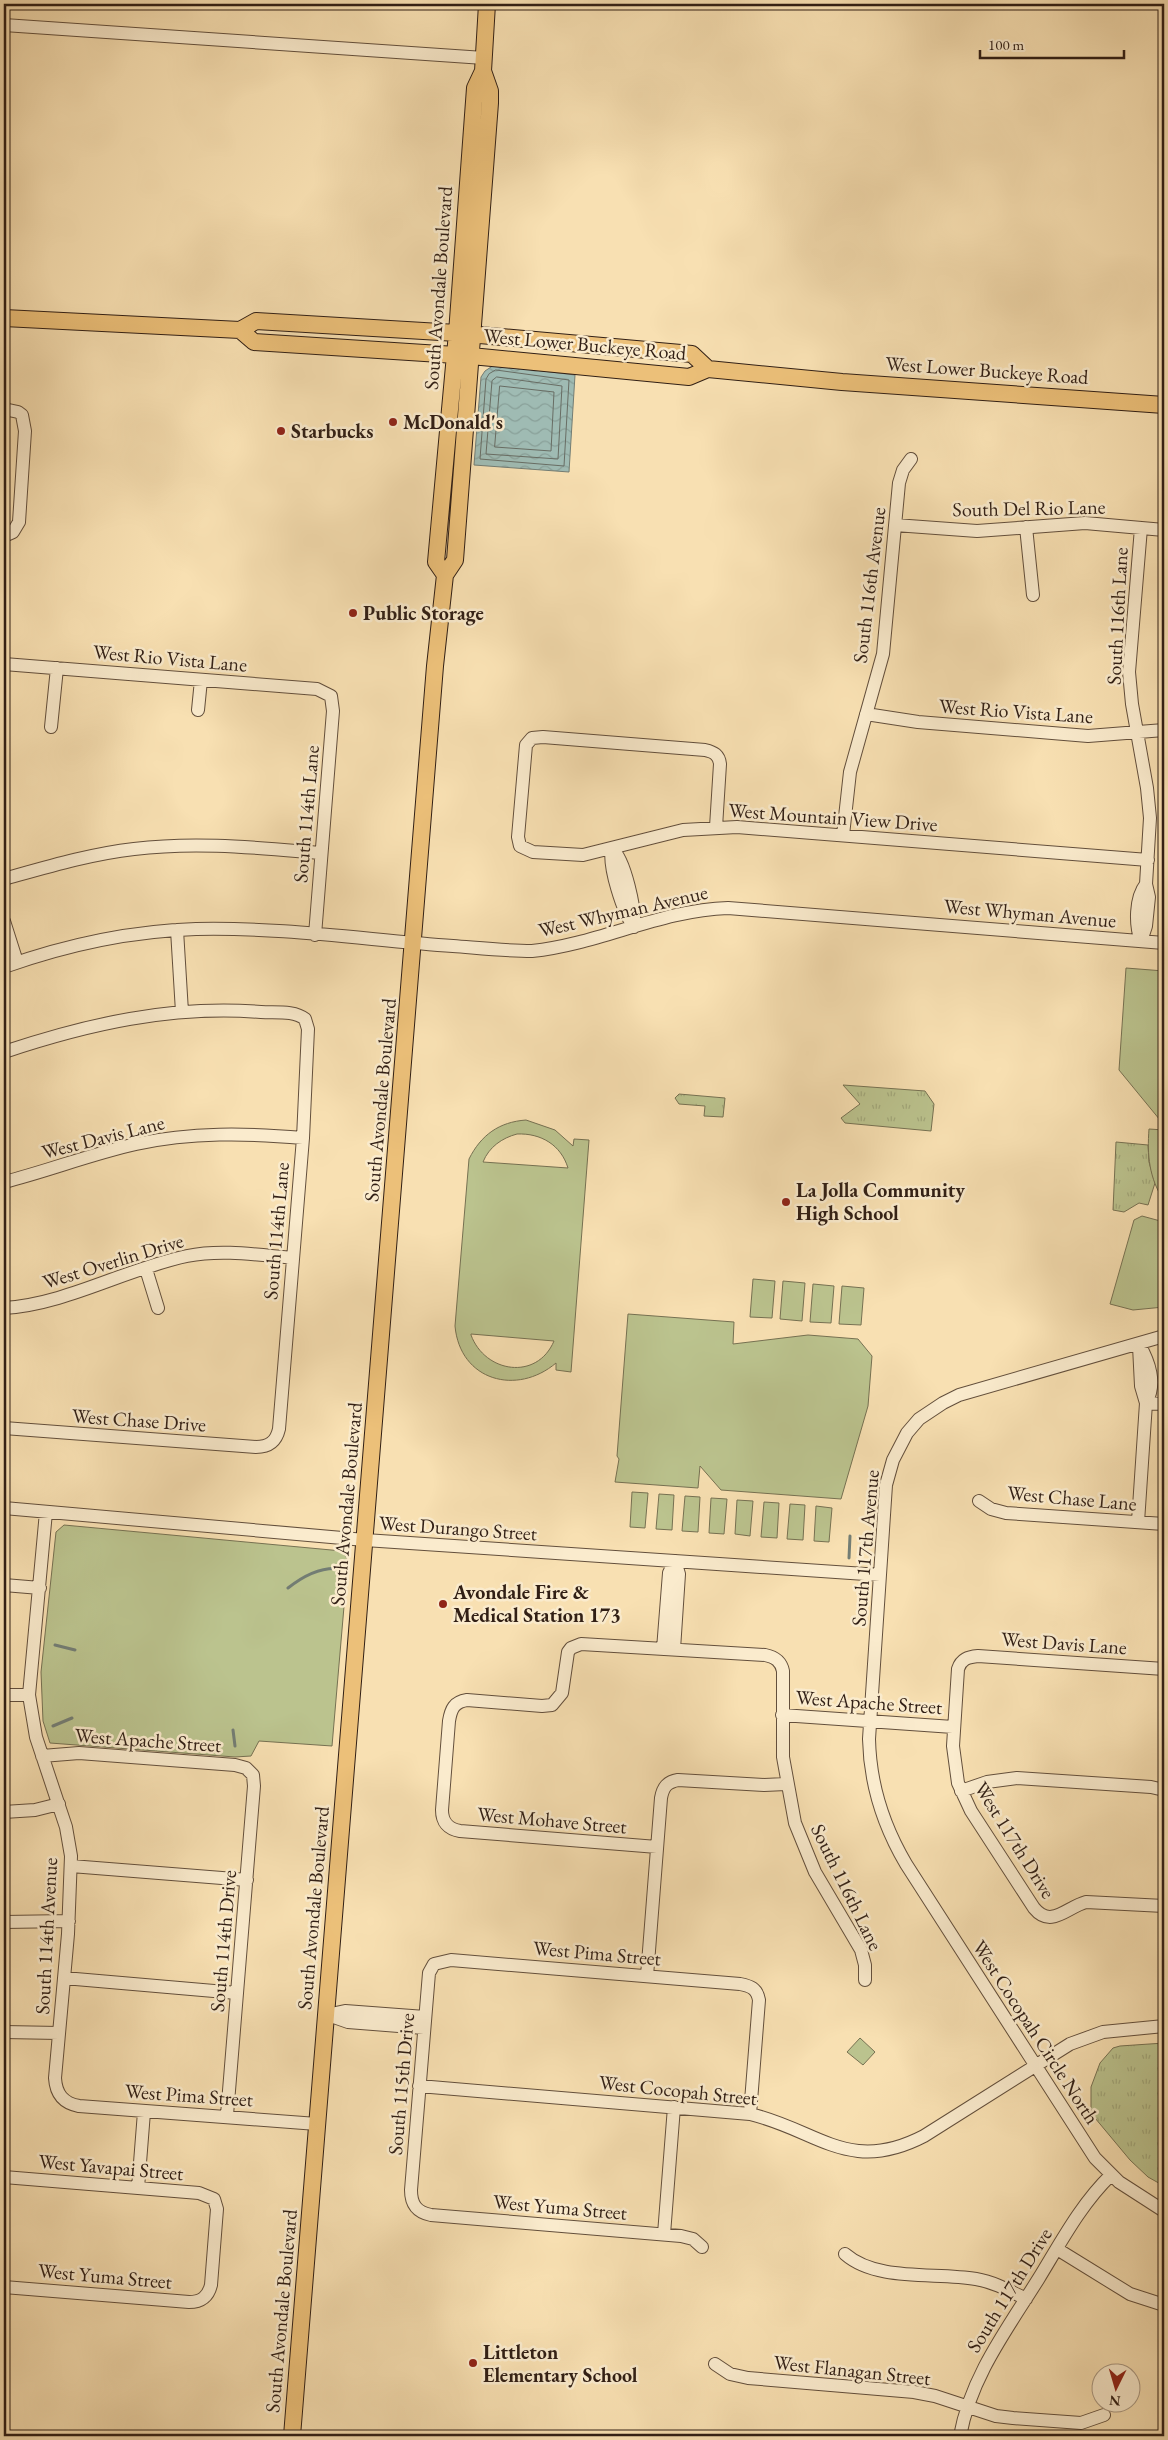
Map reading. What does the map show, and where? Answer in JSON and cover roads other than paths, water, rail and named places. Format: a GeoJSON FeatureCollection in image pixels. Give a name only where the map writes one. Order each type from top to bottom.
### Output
{"type":"FeatureCollection","features":[{"type":"Feature","properties":{"kind":"main road"},"geometry":{"type":"LineString","coordinates":[[483,65],[487,4]]}},
{"type":"Feature","properties":{"kind":"main road","name":"South Avondale Boulevard"},"geometry":{"type":"LineString","coordinates":[[292,2436],[435,666],[445,575],[436,562],[463,356],[490,103],[490,91],[483,65]]}},
{"type":"Feature","properties":{"kind":"main road","name":"West Lower Buckeye Road"},"geometry":{"type":"LineString","coordinates":[[4,318],[240,330],[254,342],[463,356],[689,377],[708,369],[842,382],[1164,405]]}},
{"type":"Feature","properties":{"kind":"main road"},"geometry":{"type":"LineString","coordinates":[[240,330],[256,321],[465,334],[692,354],[708,369]]}},
{"type":"Feature","properties":{"kind":"street"},"geometry":{"type":"LineString","coordinates":[[4,25],[483,65]]}},
{"type":"Feature","properties":{"kind":"street"},"geometry":{"type":"LineString","coordinates":[[4,409],[18,412],[22,415],[25,431],[20,517],[8,534]]}},
{"type":"Feature","properties":{"kind":"street","name":"South 116th Avenue"},"geometry":{"type":"LineString","coordinates":[[843,835],[848,785],[883,654],[900,476],[911,458]]}},
{"type":"Feature","properties":{"kind":"street","name":"South Del Rio Lane"},"geometry":{"type":"LineString","coordinates":[[895,524],[977,531],[1085,523],[1164,530]]}},
{"type":"Feature","properties":{"kind":"street"},"geometry":{"type":"LineString","coordinates":[[1026,527],[1033,594]]}},
{"type":"Feature","properties":{"kind":"street","name":"South 116th Lane"},"geometry":{"type":"LineString","coordinates":[[1141,528],[1129,672],[1150,808],[1146,884],[1149,897],[1145,932],[1141,941]]}},
{"type":"Feature","properties":{"kind":"street","name":"West Rio Vista Lane"},"geometry":{"type":"LineString","coordinates":[[4,664],[318,689],[331,696]]}},
{"type":"Feature","properties":{"kind":"street"},"geometry":{"type":"LineString","coordinates":[[51,727],[57,668]]}},
{"type":"Feature","properties":{"kind":"street"},"geometry":{"type":"LineString","coordinates":[[198,710],[202,680]]}},
{"type":"Feature","properties":{"kind":"street","name":"South 114th Lane"},"geometry":{"type":"LineString","coordinates":[[315,935],[333,711],[331,696]]}},
{"type":"Feature","properties":{"kind":"street","name":"West Rio Vista Lane"},"geometry":{"type":"LineString","coordinates":[[866,714],[918,722],[1078,735],[1164,730]]}},
{"type":"Feature","properties":{"kind":"street","name":"West Mountain View Drive"},"geometry":{"type":"LineString","coordinates":[[716,827],[720,769],[718,756],[705,750],[543,737],[528,741],[524,755],[518,831],[520,846],[528,851],[583,855],[612,849],[671,832],[716,827],[843,835],[1148,860]]}},
{"type":"Feature","properties":{"kind":"street"},"geometry":{"type":"LineString","coordinates":[[4,879],[95,855],[156,847],[215,845],[322,853]]}},
{"type":"Feature","properties":{"kind":"street"},"geometry":{"type":"LineString","coordinates":[[612,849],[620,859],[635,911],[634,927]]}},
{"type":"Feature","properties":{"kind":"street","name":"West Whyman Avenue"},"geometry":{"type":"LineString","coordinates":[[4,967],[100,940],[177,930],[239,930],[532,951],[565,946],[688,912],[728,908],[1164,942]]}},
{"type":"Feature","properties":{"kind":"street"},"geometry":{"type":"LineString","coordinates":[[4,921],[17,962]]}},
{"type":"Feature","properties":{"kind":"street"},"geometry":{"type":"LineString","coordinates":[[4,1052],[64,1032],[106,1022],[182,1012],[177,930]]}},
{"type":"Feature","properties":{"kind":"street","name":"South 114th Lane"},"geometry":{"type":"LineString","coordinates":[[182,1012],[246,1010],[291,1014],[305,1019],[308,1034],[303,1138],[279,1429],[272,1444]]}},
{"type":"Feature","properties":{"kind":"street","name":"West Davis Lane"},"geometry":{"type":"LineString","coordinates":[[4,1182],[107,1151],[167,1138],[233,1134],[303,1138]]}},
{"type":"Feature","properties":{"kind":"street","name":"West Overlin Drive"},"geometry":{"type":"LineString","coordinates":[[4,1308],[44,1302],[183,1257],[210,1253],[293,1258]]}},
{"type":"Feature","properties":{"kind":"street"},"geometry":{"type":"LineString","coordinates":[[146,1268],[158,1308]]}},
{"type":"Feature","properties":{"kind":"street","name":"South 117th Avenue"},"geometry":{"type":"LineString","coordinates":[[899,1852],[887,1828],[874,1787],[870,1756],[870,1721],[888,1476],[902,1441],[920,1419],[934,1408],[959,1395],[1164,1336]]}},
{"type":"Feature","properties":{"kind":"street"},"geometry":{"type":"LineString","coordinates":[[1138,1522],[1146,1403],[1141,1386],[1139,1344]]}},
{"type":"Feature","properties":{"kind":"street"},"geometry":{"type":"LineString","coordinates":[[1146,1403],[1164,1404]]}},
{"type":"Feature","properties":{"kind":"street","name":"West Chase Drive"},"geometry":{"type":"LineString","coordinates":[[4,1428],[256,1447],[272,1444]]}},
{"type":"Feature","properties":{"kind":"street","name":"West Chase Lane"},"geometry":{"type":"LineString","coordinates":[[979,1501],[991,1509],[1006,1513],[1164,1524]]}},
{"type":"Feature","properties":{"kind":"street","name":"West Durango Street"},"geometry":{"type":"LineString","coordinates":[[4,1508],[365,1540],[880,1575]]}},
{"type":"Feature","properties":{"kind":"street","name":"South 114th Avenue"},"geometry":{"type":"LineString","coordinates":[[46,1512],[29,1696],[34,1727],[42,1756],[69,1837],[71,1866],[69,1921],[55,2084],[60,2097]]}},
{"type":"Feature","properties":{"kind":"street"},"geometry":{"type":"LineString","coordinates":[[668,1649],[668,1573],[675,1561]]}},
{"type":"Feature","properties":{"kind":"street"},"geometry":{"type":"LineString","coordinates":[[4,1585],[40,1588]]}},
{"type":"Feature","properties":{"kind":"street","name":"West Mohave Street"},"geometry":{"type":"LineString","coordinates":[[657,1847],[460,1831],[446,1824],[442,1810],[449,1721],[456,1704],[473,1700],[542,1706],[556,1702],[562,1694],[565,1661],[571,1648],[586,1643],[668,1649]]}},
{"type":"Feature","properties":{"kind":"street","name":"South 116th Lane"},"geometry":{"type":"LineString","coordinates":[[668,1649],[765,1655],[779,1662],[784,1676],[782,1715],[786,1784],[795,1823],[806,1855],[824,1890],[861,1950],[865,1965],[865,1980]]}},
{"type":"Feature","properties":{"kind":"street","name":"West Davis Lane"},"geometry":{"type":"LineString","coordinates":[[963,1660],[978,1656],[1164,1668]]}},
{"type":"Feature","properties":{"kind":"street","name":"West 117th Drive"},"geometry":{"type":"LineString","coordinates":[[963,1660],[957,1674],[953,1727],[953,1756],[961,1791],[971,1812],[1034,1908],[1047,1918],[1058,1916],[1074,1906],[1086,1902],[1164,1906]]}},
{"type":"Feature","properties":{"kind":"street"},"geometry":{"type":"LineString","coordinates":[[4,1695],[29,1696]]}},
{"type":"Feature","properties":{"kind":"street","name":"West Apache Street"},"geometry":{"type":"LineString","coordinates":[[782,1715],[953,1727]]}},
{"type":"Feature","properties":{"kind":"street","name":"West Apache Street"},"geometry":{"type":"LineString","coordinates":[[42,1756],[58,1753],[89,1754],[235,1766],[250,1771]]}},
{"type":"Feature","properties":{"kind":"street","name":"South 114th Drive"},"geometry":{"type":"LineString","coordinates":[[227,2116],[254,1786],[250,1771]]}},
{"type":"Feature","properties":{"kind":"street"},"geometry":{"type":"LineString","coordinates":[[961,1791],[997,1780],[1017,1778],[1151,1787],[1164,1790]]}},
{"type":"Feature","properties":{"kind":"street"},"geometry":{"type":"LineString","coordinates":[[647,1976],[662,1793],[667,1784],[683,1780],[764,1785],[786,1784]]}},
{"type":"Feature","properties":{"kind":"street"},"geometry":{"type":"LineString","coordinates":[[4,1812],[35,1810],[59,1804]]}},
{"type":"Feature","properties":{"kind":"street","name":"West Cocopah Circle North"},"geometry":{"type":"LineString","coordinates":[[899,1852],[1088,2149],[1111,2175],[1140,2197],[1164,2211]]}},
{"type":"Feature","properties":{"kind":"street"},"geometry":{"type":"LineString","coordinates":[[71,1866],[247,1880]]}},
{"type":"Feature","properties":{"kind":"street"},"geometry":{"type":"LineString","coordinates":[[4,1922],[69,1921]]}},
{"type":"Feature","properties":{"kind":"street","name":"West Pima Street"},"geometry":{"type":"LineString","coordinates":[[434,1964],[451,1960],[740,1984],[756,1990],[759,2006],[750,2114]]}},
{"type":"Feature","properties":{"kind":"street","name":"South 115th Drive"},"geometry":{"type":"LineString","coordinates":[[415,2207],[411,2190],[419,2086],[429,1974],[434,1964]]}},
{"type":"Feature","properties":{"kind":"street"},"geometry":{"type":"LineString","coordinates":[[64,1978],[237,1993]]}},
{"type":"Feature","properties":{"kind":"street"},"geometry":{"type":"LineString","coordinates":[[326,2014],[345,2011],[425,2023]]}},
{"type":"Feature","properties":{"kind":"street","name":"West Cocopah Street"},"geometry":{"type":"LineString","coordinates":[[419,2086],[750,2114],[775,2122],[843,2150],[883,2151],[905,2146],[924,2136],[1070,2044],[1093,2034],[1126,2028],[1164,2026]]}},
{"type":"Feature","properties":{"kind":"street"},"geometry":{"type":"LineString","coordinates":[[4,2032],[59,2033]]}},
{"type":"Feature","properties":{"kind":"street","name":"West Pima Street"},"geometry":{"type":"LineString","coordinates":[[60,2097],[66,2102],[79,2106],[317,2124]]}},
{"type":"Feature","properties":{"kind":"street"},"geometry":{"type":"LineString","coordinates":[[664,2234],[674,2107]]}},
{"type":"Feature","properties":{"kind":"street"},"geometry":{"type":"LineString","coordinates":[[138,2188],[144,2112]]}},
{"type":"Feature","properties":{"kind":"street","name":"South 117th Drive"},"geometry":{"type":"LineString","coordinates":[[960,2436],[967,2407],[984,2368],[1090,2198],[1111,2175]]}},
{"type":"Feature","properties":{"kind":"street","name":"West Yavapai Street"},"geometry":{"type":"LineString","coordinates":[[4,2177],[198,2193],[214,2199],[217,2215],[211,2285],[203,2299]]}},
{"type":"Feature","properties":{"kind":"street","name":"West Yuma Street"},"geometry":{"type":"LineString","coordinates":[[415,2207],[419,2211],[430,2215],[687,2237],[702,2247]]}},
{"type":"Feature","properties":{"kind":"street"},"geometry":{"type":"LineString","coordinates":[[1057,2249],[1130,2294],[1164,2305]]}},
{"type":"Feature","properties":{"kind":"street"},"geometry":{"type":"LineString","coordinates":[[845,2254],[868,2268],[977,2279],[1002,2287],[1026,2300]]}},
{"type":"Feature","properties":{"kind":"street","name":"West Yuma Street"},"geometry":{"type":"LineString","coordinates":[[4,2287],[189,2302],[203,2299]]}},
{"type":"Feature","properties":{"kind":"street","name":"West Flanagan Street"},"geometry":{"type":"LineString","coordinates":[[715,2364],[739,2376],[914,2392],[1004,2417],[1073,2424],[1090,2422],[1104,2415]]}},
{"type":"Feature","properties":{"kind":"water"},"geometry":{"type":"Polygon","coordinates":[[[494,365],[575,375],[569,472],[474,465],[481,377],[485,371],[494,365]]]}},
{"type":"Feature","properties":{"kind":"waterway"},"geometry":{"type":"LineString","coordinates":[[849,1558],[850,1536]]}},
{"type":"Feature","properties":{"kind":"waterway"},"geometry":{"type":"LineString","coordinates":[[288,1588],[314,1573],[328,1569],[342,1569]]}},
{"type":"Feature","properties":{"kind":"waterway"},"geometry":{"type":"LineString","coordinates":[[55,1645],[75,1650]]}},
{"type":"Feature","properties":{"kind":"waterway"},"geometry":{"type":"LineString","coordinates":[[53,1726],[72,1718]]}},
{"type":"Feature","properties":{"kind":"waterway"},"geometry":{"type":"LineString","coordinates":[[233,1730],[235,1746]]}},
{"type":"Feature","properties":{"kind":"place","name":"McDonald's"},"geometry":{"type":"Point","coordinates":[393,422]}},
{"type":"Feature","properties":{"kind":"place","name":"Starbucks"},"geometry":{"type":"Point","coordinates":[281,431]}},
{"type":"Feature","properties":{"kind":"place","name":"Public Storage"},"geometry":{"type":"Point","coordinates":[353,613]}},
{"type":"Feature","properties":{"kind":"place","name":"La Jolla Community High School"},"geometry":{"type":"Point","coordinates":[786,1202]}},
{"type":"Feature","properties":{"kind":"place","name":"Avondale Fire & Medical Station 173"},"geometry":{"type":"Point","coordinates":[443,1604]}},
{"type":"Feature","properties":{"kind":"place","name":"Littleton Elementary School"},"geometry":{"type":"Point","coordinates":[473,2363]}}]}
